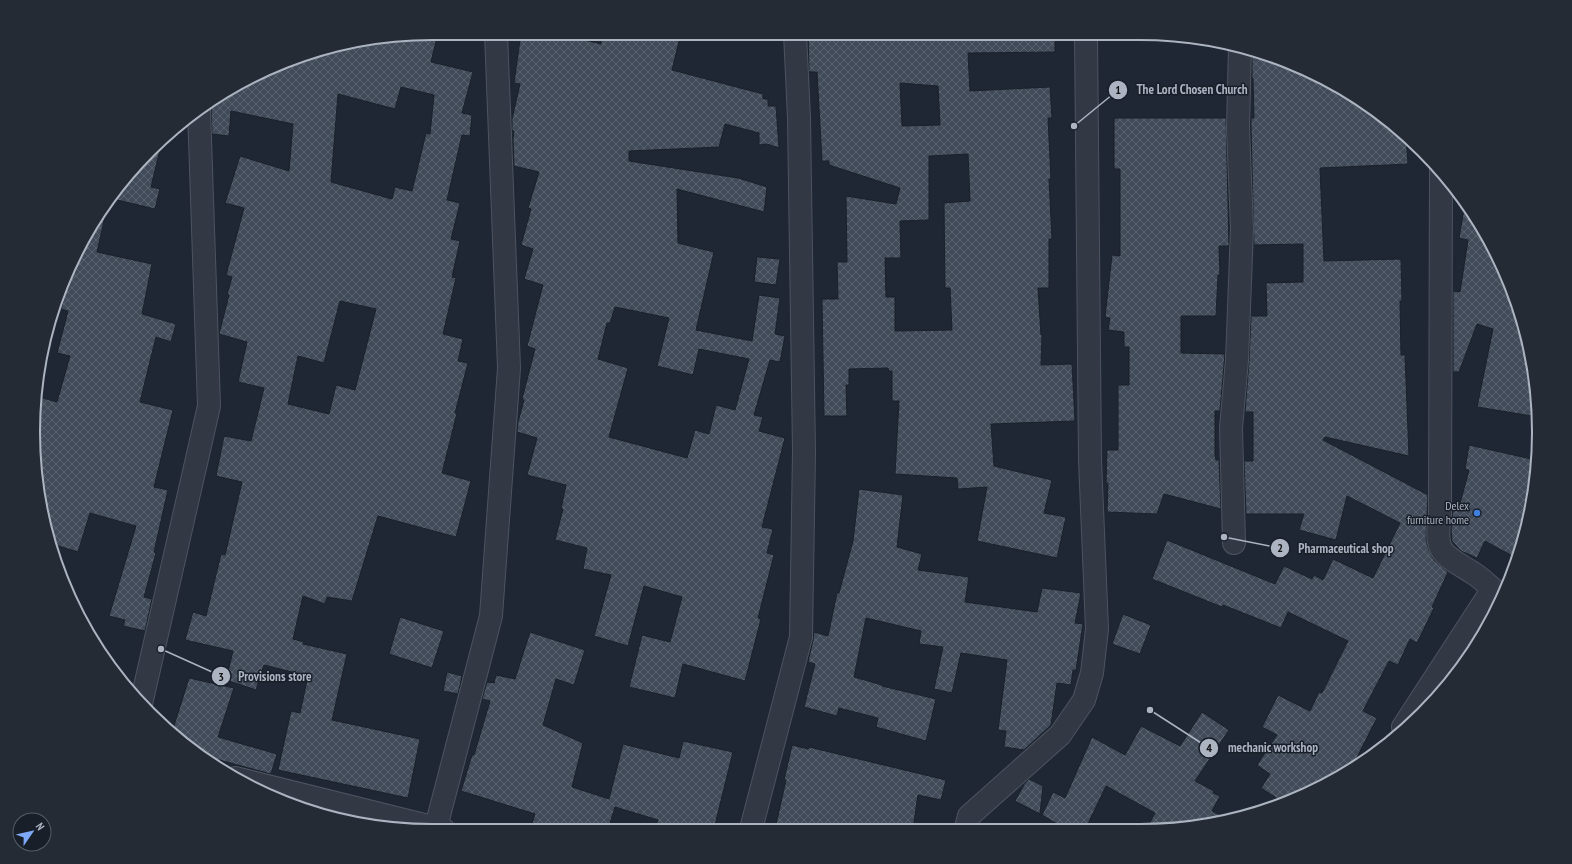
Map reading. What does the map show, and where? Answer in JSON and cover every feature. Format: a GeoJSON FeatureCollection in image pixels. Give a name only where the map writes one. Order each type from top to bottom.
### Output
{"type":"FeatureCollection","features":[{"type":"Feature","properties":{"kind":"street"},"geometry":{"type":"LineString","coordinates":[[439,824],[491,616],[509,368],[496,40]]}},
{"type":"Feature","properties":{"kind":"street"},"geometry":{"type":"LineString","coordinates":[[752,824],[801,637],[804,452],[799,118],[795,40]]}},
{"type":"Feature","properties":{"kind":"street"},"geometry":{"type":"LineString","coordinates":[[967,824],[969,816],[1060,735],[1084,700],[1092,673],[1097,629],[1090,460],[1086,40]]}},
{"type":"Feature","properties":{"kind":"street"},"geometry":{"type":"LineString","coordinates":[[1234,543],[1231,428],[1237,360],[1242,229],[1238,128],[1240,53]]}},
{"type":"Feature","properties":{"kind":"street"},"geometry":{"type":"LineString","coordinates":[[143,696],[209,406],[199,117]]}},
{"type":"Feature","properties":{"kind":"street"},"geometry":{"type":"LineString","coordinates":[[1415,711],[1497,593],[1474,573],[1442,553],[1437,533],[1440,515],[1441,181]]}},
{"type":"Feature","properties":{"kind":"street"},"geometry":{"type":"LineString","coordinates":[[259,784],[416,823]]}},
{"type":"Feature","properties":{"kind":"building"},"geometry":{"type":"Polygon","coordinates":[[[436,40],[431,62],[473,72],[462,113],[472,115],[470,136],[462,135],[447,200],[460,203],[451,239],[460,241],[452,277],[456,278],[443,334],[463,339],[458,361],[468,363],[442,473],[471,481],[456,537],[378,516],[352,601],[327,597],[325,604],[303,596],[293,639],[304,642],[303,644],[347,654],[332,720],[420,739],[408,798],[278,770],[291,711],[300,713],[308,676],[264,665],[256,690],[226,680],[233,651],[185,640],[193,612],[206,616],[221,554],[225,555],[242,482],[216,476],[224,436],[251,441],[264,388],[238,382],[247,342],[219,334],[232,277],[226,275],[244,208],[225,203],[240,156],[289,171],[293,124],[231,111],[229,136],[212,134],[211,108],[214,106],[259,80],[306,61],[331,53],[381,43],[436,40]],[[401,87],[395,109],[338,94],[331,182],[392,199],[395,187],[412,191],[426,133],[430,134],[434,95],[401,87]],[[340,301],[324,363],[298,356],[288,404],[329,414],[336,385],[355,390],[376,309],[340,301]]]}},
{"type":"Feature","properties":{"kind":"building"},"geometry":{"type":"Polygon","coordinates":[[[520,40],[585,40],[601,44],[601,40],[679,40],[672,70],[763,94],[763,99],[768,99],[768,106],[776,106],[779,148],[767,144],[759,145],[759,133],[725,124],[719,147],[629,151],[629,161],[738,178],[767,187],[764,212],[677,189],[678,243],[714,252],[696,330],[752,341],[759,295],[780,298],[775,334],[785,336],[780,362],[770,360],[754,415],[763,417],[759,431],[785,438],[762,527],[773,529],[767,553],[774,555],[758,618],[761,619],[745,681],[683,664],[675,698],[629,687],[642,635],[670,642],[682,597],[644,586],[628,646],[594,636],[611,575],[583,569],[587,548],[555,540],[563,509],[561,509],[566,485],[527,475],[537,438],[517,432],[524,400],[522,399],[535,349],[527,346],[543,285],[524,279],[533,249],[521,245],[531,209],[528,208],[539,172],[514,166],[514,131],[512,131],[512,119],[520,84],[514,83],[520,40]],[[615,307],[610,323],[607,323],[598,359],[628,368],[609,437],[687,458],[695,430],[709,434],[716,405],[735,410],[749,359],[699,349],[693,375],[657,366],[669,318],[615,307]]]}},
{"type":"Feature","properties":{"kind":"building"},"geometry":{"type":"Polygon","coordinates":[[[808,40],[1055,40],[1055,52],[968,53],[970,91],[1050,87],[1052,118],[1048,118],[1052,239],[1049,239],[1049,288],[1038,288],[1042,335],[1041,365],[1072,364],[1075,421],[991,424],[994,466],[1052,480],[1044,513],[1066,517],[1057,558],[977,541],[987,487],[958,489],[957,478],[895,474],[899,401],[892,401],[892,371],[889,371],[888,368],[849,369],[849,385],[846,385],[847,416],[824,416],[822,299],[838,299],[837,262],[847,262],[846,196],[896,204],[900,188],[829,165],[829,161],[822,161],[817,72],[809,72],[808,40]],[[900,83],[902,126],[940,125],[938,86],[900,83]],[[968,154],[929,156],[929,220],[900,221],[901,258],[885,258],[886,297],[895,297],[895,331],[952,330],[950,288],[945,288],[944,203],[970,201],[968,154]]]}},
{"type":"Feature","properties":{"kind":"building"},"geometry":{"type":"Polygon","coordinates":[[[1252,57],[1290,70],[1313,80],[1358,106],[1379,121],[1407,145],[1408,164],[1320,168],[1324,261],[1401,259],[1401,355],[1405,355],[1409,456],[1325,437],[1323,440],[1428,495],[1426,538],[1428,548],[1434,560],[1448,572],[1432,607],[1434,608],[1417,643],[1410,639],[1398,665],[1389,661],[1363,711],[1377,718],[1356,759],[1313,784],[1277,799],[1261,788],[1270,774],[1257,765],[1277,735],[1262,727],[1278,695],[1310,711],[1319,692],[1322,693],[1348,641],[1288,612],[1281,628],[1223,605],[1222,607],[1152,579],[1167,540],[1275,584],[1284,566],[1312,579],[1314,575],[1323,580],[1333,559],[1373,578],[1400,523],[1347,496],[1336,540],[1299,530],[1304,514],[1246,514],[1244,461],[1253,461],[1253,412],[1245,412],[1251,316],[1267,316],[1266,283],[1303,282],[1303,244],[1254,245],[1251,128],[1251,118],[1254,118],[1253,78],[1252,79],[1252,57]]]}},
{"type":"Feature","properties":{"kind":"building"},"geometry":{"type":"Polygon","coordinates":[[[1114,118],[1226,118],[1229,246],[1219,246],[1220,275],[1218,275],[1216,316],[1181,316],[1181,353],[1225,354],[1220,411],[1215,411],[1215,455],[1216,460],[1219,460],[1221,509],[1164,494],[1157,514],[1107,512],[1107,450],[1118,450],[1118,385],[1129,385],[1129,347],[1124,347],[1124,332],[1108,330],[1110,318],[1105,317],[1112,255],[1120,256],[1120,169],[1114,169],[1114,118]]]}},
{"type":"Feature","properties":{"kind":"building"},"geometry":{"type":"Polygon","coordinates":[[[160,151],[151,187],[160,189],[155,209],[116,200],[137,174],[160,151]]]}},
{"type":"Feature","properties":{"kind":"building"},"geometry":{"type":"Polygon","coordinates":[[[1464,211],[1492,259],[1511,306],[1519,331],[1529,381],[1531,416],[1477,407],[1493,329],[1477,324],[1459,372],[1453,372],[1453,291],[1460,292],[1468,240],[1459,238],[1464,211]]]}},
{"type":"Feature","properties":{"kind":"building"},"geometry":{"type":"Polygon","coordinates":[[[105,215],[97,252],[152,264],[142,314],[176,324],[171,342],[156,337],[140,402],[173,410],[154,487],[168,490],[154,552],[156,553],[144,597],[152,599],[145,631],[123,626],[125,620],[109,616],[136,526],[90,513],[78,552],[57,545],[53,533],[43,483],[40,432],[42,398],[57,402],[70,356],[57,353],[68,311],[61,309],[80,259],[105,215]]]}},
{"type":"Feature","properties":{"kind":"building"},"geometry":{"type":"Polygon","coordinates":[[[757,257],[780,259],[776,285],[754,282],[757,257]]]}},
{"type":"Feature","properties":{"kind":"building"},"geometry":{"type":"Polygon","coordinates":[[[1469,445],[1531,459],[1529,483],[1519,533],[1512,556],[1485,541],[1477,558],[1461,551],[1452,541],[1451,529],[1453,508],[1458,511],[1469,470],[1465,469],[1469,445]]]}},
{"type":"Feature","properties":{"kind":"building"},"geometry":{"type":"Polygon","coordinates":[[[859,489],[903,495],[897,547],[922,554],[918,570],[969,577],[965,602],[1037,612],[1042,588],[1081,593],[1075,623],[1083,624],[1076,670],[1073,670],[1071,685],[1057,683],[1051,725],[1024,750],[1004,747],[1006,731],[998,730],[1007,660],[961,653],[952,693],[934,689],[943,647],[919,644],[921,631],[866,618],[854,677],[882,686],[936,699],[926,741],[876,727],[878,718],[839,708],[837,716],[804,707],[815,664],[808,662],[814,632],[828,636],[837,593],[839,593],[853,541],[859,489]]]}},
{"type":"Feature","properties":{"kind":"building"},"geometry":{"type":"Polygon","coordinates":[[[1123,614],[1151,625],[1140,654],[1112,644],[1123,614]]]}},
{"type":"Feature","properties":{"kind":"building"},"geometry":{"type":"Polygon","coordinates":[[[400,617],[444,631],[432,668],[389,654],[400,617]]]}},
{"type":"Feature","properties":{"kind":"building"},"geometry":{"type":"Polygon","coordinates":[[[530,632],[585,650],[574,685],[556,679],[543,725],[583,743],[572,787],[609,799],[623,744],[679,758],[683,741],[733,752],[715,824],[657,824],[658,820],[615,807],[610,824],[532,824],[535,814],[461,791],[472,755],[474,755],[490,701],[482,699],[487,682],[494,683],[496,675],[515,679],[530,632]]]}},
{"type":"Feature","properties":{"kind":"building"},"geometry":{"type":"Polygon","coordinates":[[[447,672],[462,676],[458,694],[443,691],[447,672]]]}},
{"type":"Feature","properties":{"kind":"building"},"geometry":{"type":"Polygon","coordinates":[[[189,678],[234,688],[218,737],[277,754],[271,774],[216,759],[174,727],[189,678]]]}},
{"type":"Feature","properties":{"kind":"building"},"geometry":{"type":"Polygon","coordinates":[[[1202,712],[1229,730],[1195,781],[1214,791],[1213,793],[1220,796],[1212,811],[1220,815],[1191,821],[1149,824],[1155,813],[1106,786],[1088,824],[1057,824],[1042,815],[1053,792],[1065,798],[1092,737],[1125,755],[1141,726],[1180,746],[1202,712]]]}},
{"type":"Feature","properties":{"kind":"building"},"geometry":{"type":"Polygon","coordinates":[[[792,745],[808,749],[809,747],[946,780],[941,800],[918,795],[914,824],[776,824],[786,780],[784,780],[792,745]]]}},
{"type":"Feature","properties":{"kind":"building"},"geometry":{"type":"Polygon","coordinates":[[[1029,779],[1043,786],[1040,814],[1015,801],[1025,783],[1029,779]]]}},
{"type":"Feature","properties":{"kind":"place","name":"The Lord Chosen Church"},"geometry":{"type":"Point","coordinates":[1074,126]}},
{"type":"Feature","properties":{"kind":"place","name":"Delex furniture home"},"geometry":{"type":"Point","coordinates":[1477,513]}},
{"type":"Feature","properties":{"kind":"place","name":"Pharmaceutical shop"},"geometry":{"type":"Point","coordinates":[1224,537]}},
{"type":"Feature","properties":{"kind":"place","name":"Provisions store"},"geometry":{"type":"Point","coordinates":[161,649]}},
{"type":"Feature","properties":{"kind":"place","name":"mechanic workshop"},"geometry":{"type":"Point","coordinates":[1150,710]}}]}
